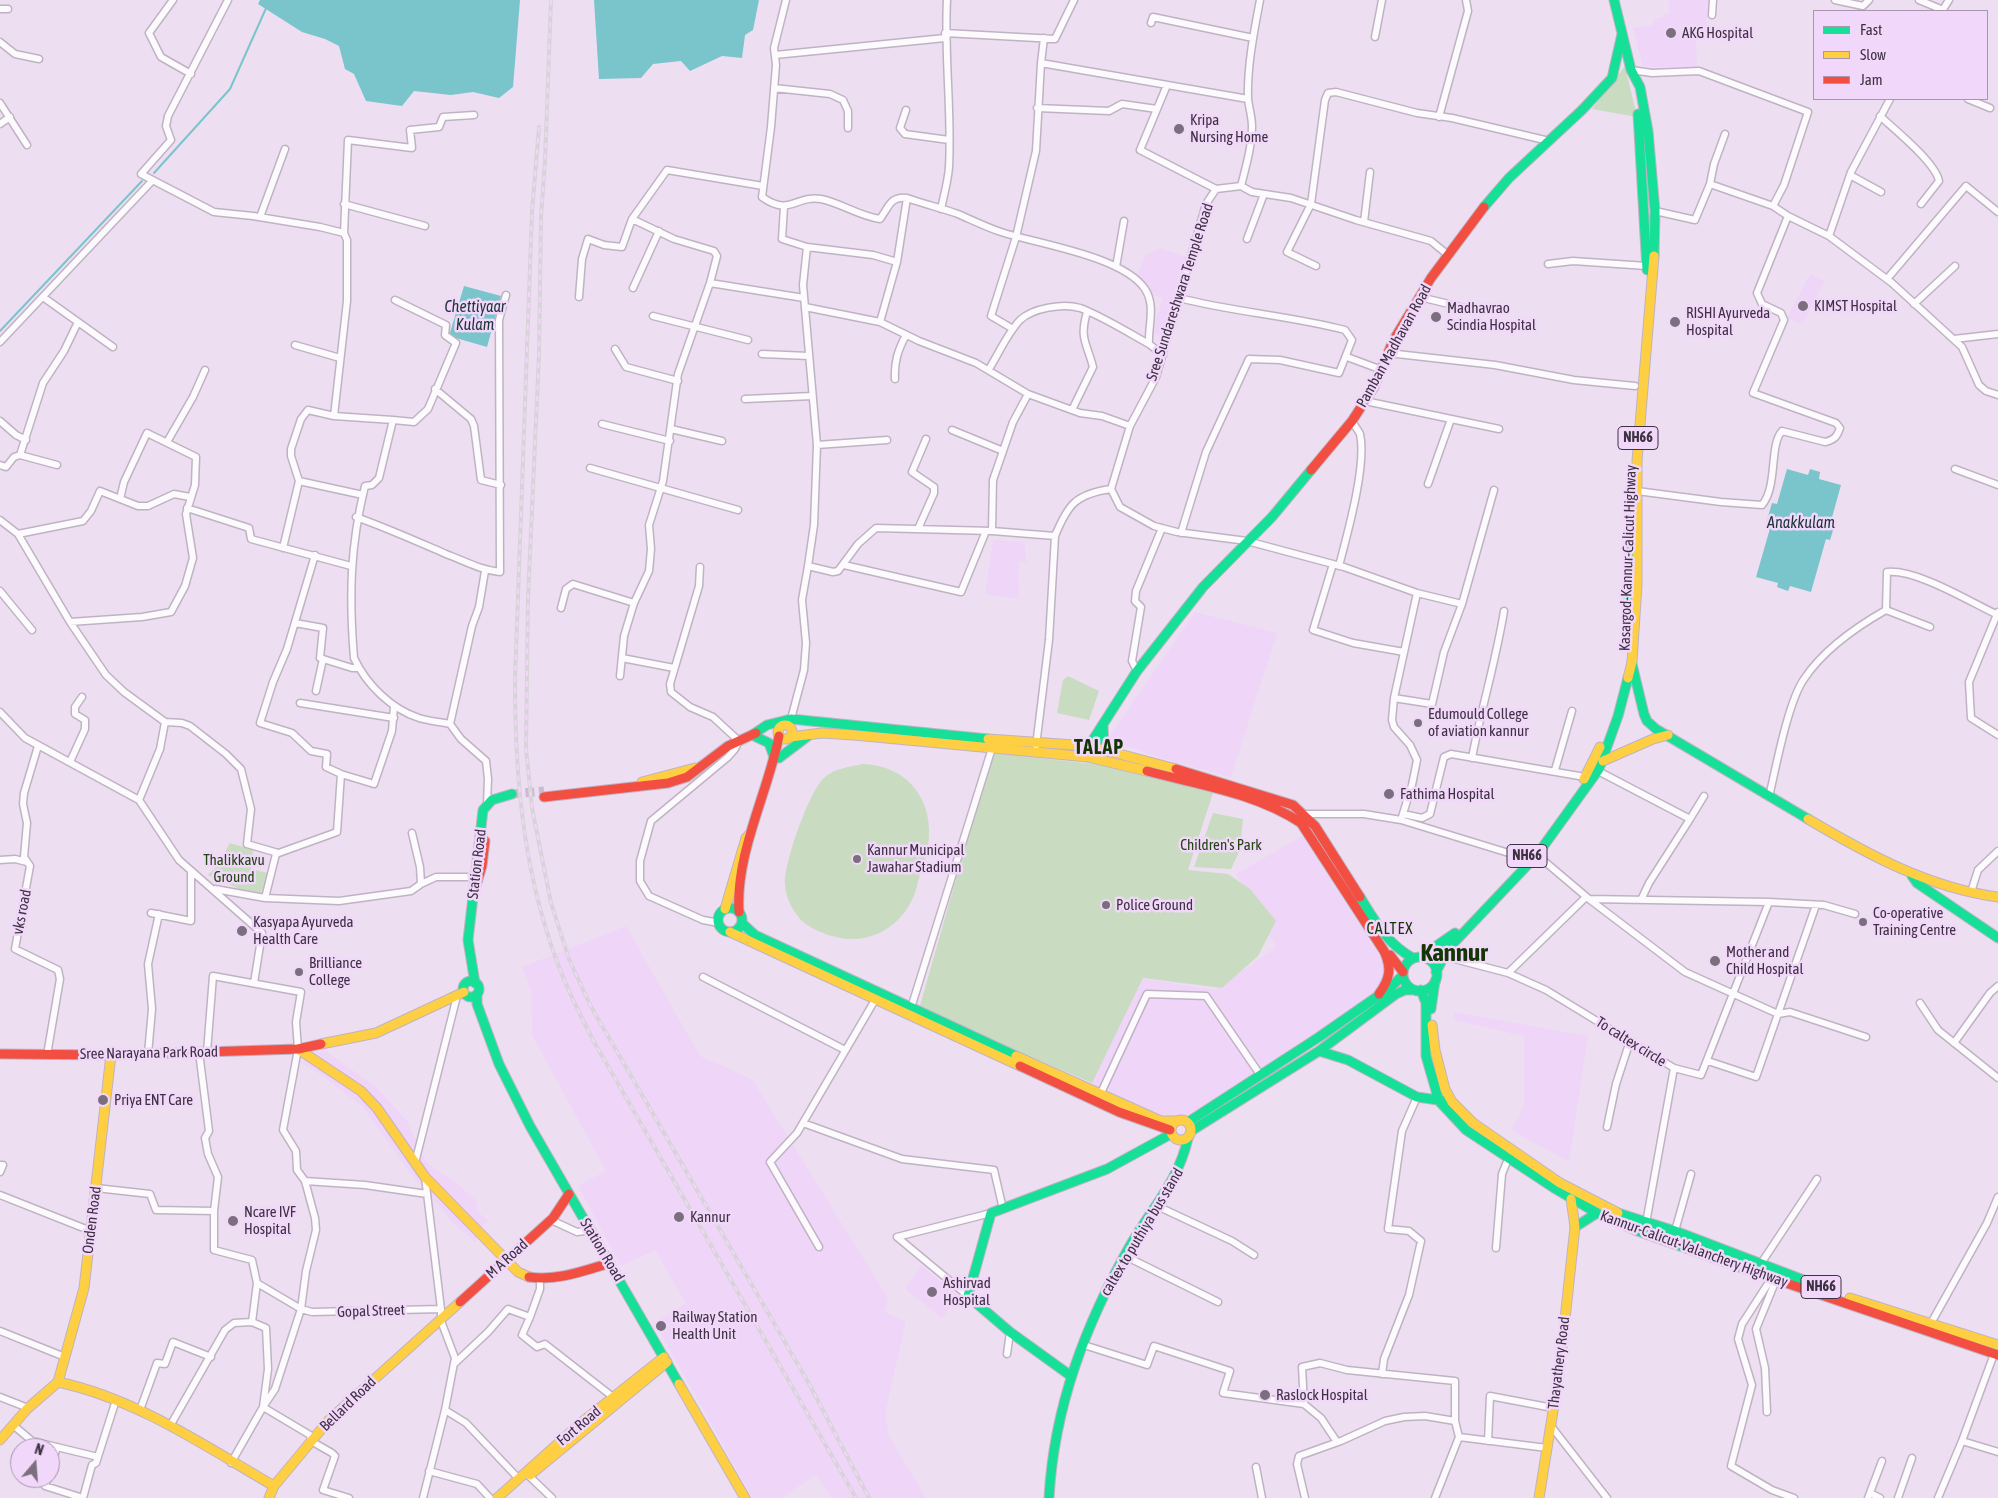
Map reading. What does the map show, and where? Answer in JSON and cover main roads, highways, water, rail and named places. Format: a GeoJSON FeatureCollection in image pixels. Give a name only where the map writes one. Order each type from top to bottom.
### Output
{"type":"FeatureCollection","features":[{"type":"Feature","properties":{"kind":"main road","name":"Kasargod-Kannur-Calicut Highway"},"geometry":{"type":"LineString","coordinates":[[1417,957],[1432,950],[1461,931],[1538,855],[1594,769],[1614,703],[1625,656],[1635,386],[1647,266],[1647,179],[1635,80],[1614,0]]}},
{"type":"Feature","properties":{"kind":"main road","name":"Pamban Madhavan Road"},"geometry":{"type":"LineString","coordinates":[[1088,757],[1089,746],[1137,671],[1203,587],[1307,477],[1352,421],[1374,387],[1388,353],[1430,278],[1482,209],[1509,178],[1612,78],[1622,32]]}},
{"type":"Feature","properties":{"kind":"main road","name":"Kasargod-Kannur-Calicut Highway"},"geometry":{"type":"LineString","coordinates":[[1461,931],[1525,858],[1585,778],[1603,761],[1618,716],[1632,662],[1637,584],[1638,430],[1654,265],[1655,211],[1647,179]]}},
{"type":"Feature","properties":{"kind":"main road"},"geometry":{"type":"LineString","coordinates":[[1632,662],[1647,721],[1668,735],[1769,797],[1910,874],[1925,880],[1998,897]]}},
{"type":"Feature","properties":{"kind":"main road"},"geometry":{"type":"LineString","coordinates":[[544,794],[644,782],[700,766],[738,741],[752,735],[810,721],[1036,748],[1115,762],[1258,801],[1303,818]]}},
{"type":"Feature","properties":{"kind":"main road"},"geometry":{"type":"LineString","coordinates":[[1103,724],[1104,750]]}},
{"type":"Feature","properties":{"kind":"main road"},"geometry":{"type":"LineString","coordinates":[[752,735],[767,725],[792,731],[776,758]]}},
{"type":"Feature","properties":{"kind":"main road"},"geometry":{"type":"LineString","coordinates":[[783,728],[776,758],[751,833],[740,881],[738,899],[742,923],[755,935],[877,997],[1119,1112],[1171,1132],[1180,1140],[1189,1130],[1261,1076],[1391,987],[1403,974],[1293,805],[1205,777],[1089,746],[992,748],[854,735],[811,734],[789,737]]}},
{"type":"Feature","properties":{"kind":"main road"},"geometry":{"type":"LineString","coordinates":[[776,758],[811,734]]}},
{"type":"Feature","properties":{"kind":"main road"},"geometry":{"type":"LineString","coordinates":[[752,735],[769,743],[776,758]]}},
{"type":"Feature","properties":{"kind":"main road"},"geometry":{"type":"LineString","coordinates":[[1603,761],[1653,739],[1668,735]]}},
{"type":"Feature","properties":{"kind":"main road"},"geometry":{"type":"LineString","coordinates":[[473,894],[482,866],[488,806],[492,800],[512,797]]}},
{"type":"Feature","properties":{"kind":"main road","name":"Station Road"},"geometry":{"type":"LineString","coordinates":[[488,806],[484,810],[474,877],[468,940],[469,993],[503,1072],[530,1126],[746,1498]]}},
{"type":"Feature","properties":{"kind":"main road"},"geometry":{"type":"LineString","coordinates":[[751,833],[746,838],[725,910],[720,915],[719,923],[723,929],[877,997],[911,1008],[1100,1095],[1162,1121],[1175,1122],[1182,1120],[1189,1130]]}},
{"type":"Feature","properties":{"kind":"main road"},"geometry":{"type":"LineString","coordinates":[[1910,874],[1917,883],[1998,938]]}},
{"type":"Feature","properties":{"kind":"main road"},"geometry":{"type":"LineString","coordinates":[[725,910],[732,908],[739,912]]}},
{"type":"Feature","properties":{"kind":"main road"},"geometry":{"type":"LineString","coordinates":[[730,932],[738,930],[742,923]]}},
{"type":"Feature","properties":{"kind":"main road"},"geometry":{"type":"LineString","coordinates":[[1436,972],[1443,956],[1461,931]]}},
{"type":"Feature","properties":{"kind":"main road"},"geometry":{"type":"LineString","coordinates":[[1383,941],[1409,951],[1432,950]]}},
{"type":"Feature","properties":{"kind":"main road"},"geometry":{"type":"LineString","coordinates":[[1383,941],[1398,950],[1432,962],[1436,972]]}},
{"type":"Feature","properties":{"kind":"main road"},"geometry":{"type":"LineString","coordinates":[[1379,994],[1388,982],[1391,972],[1383,941]]}},
{"type":"Feature","properties":{"kind":"main road","name":"NH66"},"geometry":{"type":"LineString","coordinates":[[1417,957],[1406,963],[1403,974],[1406,984],[1418,990]]}},
{"type":"Feature","properties":{"kind":"main road","name":"NH66"},"geometry":{"type":"LineString","coordinates":[[1435,981],[1436,972]]}},
{"type":"Feature","properties":{"kind":"main road"},"geometry":{"type":"LineString","coordinates":[[1189,1130],[1319,1051],[1396,994],[1405,990],[1428,988],[1435,981]]}},
{"type":"Feature","properties":{"kind":"main road","name":"Kannur-Calicut-Valanchery Highway"},"geometry":{"type":"LineString","coordinates":[[1435,981],[1431,1013],[1435,1050],[1445,1089],[1452,1102],[1473,1123],[1501,1144],[1600,1210],[1635,1230],[1685,1246],[1773,1280],[1997,1351]]}},
{"type":"Feature","properties":{"kind":"main road","name":"Kannur-Calicut-Valanchery Highway"},"geometry":{"type":"LineString","coordinates":[[1418,990],[1426,1003],[1426,1056],[1439,1101],[1466,1130],[1571,1199],[1600,1210],[1675,1231],[1760,1265],[1930,1325],[1997,1351]]}},
{"type":"Feature","properties":{"kind":"main road","name":"Sree Narayana Park Road"},"geometry":{"type":"LineString","coordinates":[[0,1054],[111,1056],[298,1049],[376,1033],[469,993]]}},
{"type":"Feature","properties":{"kind":"main road"},"geometry":{"type":"LineString","coordinates":[[298,1049],[360,1091],[377,1108],[425,1176],[505,1260],[527,1277],[540,1280],[610,1263]]}},
{"type":"Feature","properties":{"kind":"main road"},"geometry":{"type":"LineString","coordinates":[[1319,1051],[1348,1060],[1417,1097],[1452,1102]]}},
{"type":"Feature","properties":{"kind":"main road","name":"Onden Road"},"geometry":{"type":"LineString","coordinates":[[58,1382],[84,1288],[111,1056]]}},
{"type":"Feature","properties":{"kind":"main road"},"geometry":{"type":"LineString","coordinates":[[1071,1376],[1010,1332],[968,1296],[991,1213],[1107,1169],[1171,1132],[1175,1122]]}},
{"type":"Feature","properties":{"kind":"main road","name":"caltex to puthiya bus stand"},"geometry":{"type":"LineString","coordinates":[[1051,1498],[1055,1432],[1071,1376],[1100,1303],[1125,1256],[1178,1175],[1184,1161],[1189,1130]]}},
{"type":"Feature","properties":{"kind":"main road","name":"M A Road"},"geometry":{"type":"LineString","coordinates":[[441,1321],[505,1260],[551,1220],[569,1194]]}},
{"type":"Feature","properties":{"kind":"main road","name":"Thayathery Road"},"geometry":{"type":"LineString","coordinates":[[1539,1498],[1551,1426],[1575,1226],[1571,1199]]}},
{"type":"Feature","properties":{"kind":"main road"},"geometry":{"type":"LineString","coordinates":[[1575,1226],[1600,1210]]}},
{"type":"Feature","properties":{"kind":"main road","name":"Bellard Road"},"geometry":{"type":"LineString","coordinates":[[269,1498],[274,1486],[335,1414],[441,1321]]}},
{"type":"Feature","properties":{"kind":"main road","name":"Fort Road"},"geometry":{"type":"LineString","coordinates":[[506,1498],[613,1397],[666,1359]]}},
{"type":"Feature","properties":{"kind":"main road","name":"Fort Road"},"geometry":{"type":"LineString","coordinates":[[497,1498],[518,1478],[560,1447],[666,1359]]}},
{"type":"Feature","properties":{"kind":"main road"},"geometry":{"type":"LineString","coordinates":[[0,1440],[28,1408],[58,1382],[90,1389],[140,1410],[274,1486]]}},
{"type":"Feature","properties":{"kind":"water"},"geometry":{"type":"Polygon","coordinates":[[[260,0],[520,0],[513,87],[499,98],[473,92],[451,95],[414,91],[402,106],[366,101],[354,74],[345,69],[339,46],[325,39],[302,32],[258,4],[260,0]]]}},
{"type":"Feature","properties":{"kind":"water"},"geometry":{"type":"Polygon","coordinates":[[[594,0],[759,0],[753,30],[745,35],[742,58],[722,56],[690,71],[681,61],[653,64],[641,78],[599,79],[594,0]]]}},
{"type":"Feature","properties":{"kind":"water","name":"Chettiyaar Kulam"},"geometry":{"type":"Polygon","coordinates":[[[464,286],[501,296],[487,347],[449,336],[464,286]]]}},
{"type":"Feature","properties":{"kind":"water","name":"Anakkulam"},"geometry":{"type":"Polygon","coordinates":[[[1787,469],[1808,475],[1810,469],[1820,472],[1819,479],[1841,485],[1831,521],[1835,524],[1830,540],[1826,539],[1811,592],[1790,586],[1788,591],[1777,587],[1778,583],[1756,577],[1771,525],[1766,523],[1772,503],[1777,504],[1787,469]]]}},
{"type":"Feature","properties":{"kind":"waterway"},"geometry":{"type":"LineString","coordinates":[[154,173],[230,89],[267,6]]}},
{"type":"Feature","properties":{"kind":"waterway"},"geometry":{"type":"LineString","coordinates":[[0,331],[142,181]]}},
{"type":"Feature","properties":{"kind":"tunnel"},"geometry":{"type":"LineString","coordinates":[[512,794],[544,791]]}},
{"type":"Feature","properties":{"kind":"railway"},"geometry":{"type":"LineString","coordinates":[[551,0],[541,217],[539,355],[528,598],[526,748],[532,808],[551,903],[569,959],[590,1005],[808,1382],[869,1498]]}},
{"type":"Feature","properties":{"kind":"railway"},"geometry":{"type":"LineString","coordinates":[[539,127],[532,212],[515,679],[516,743],[521,807],[525,838],[538,901],[551,946],[562,974],[593,1040],[856,1498]]}},
{"type":"Feature","properties":{"kind":"place","name":"AKG Hospital"},"geometry":{"type":"Point","coordinates":[1671,33]}},
{"type":"Feature","properties":{"kind":"place","name":"Kripa Nursing Home"},"geometry":{"type":"Point","coordinates":[1179,129]}},
{"type":"Feature","properties":{"kind":"place","name":"KIMST Hospital"},"geometry":{"type":"Point","coordinates":[1803,306]}},
{"type":"Feature","properties":{"kind":"place","name":"Madhavrao Scindia Hospital"},"geometry":{"type":"Point","coordinates":[1436,317]}},
{"type":"Feature","properties":{"kind":"place","name":"RISHI Ayurveda Hospital"},"geometry":{"type":"Point","coordinates":[1675,322]}},
{"type":"Feature","properties":{"kind":"place","name":"Edumould College of aviation kannur"},"geometry":{"type":"Point","coordinates":[1418,723]}},
{"type":"Feature","properties":{"kind":"place","name":"Fathima Hospital"},"geometry":{"type":"Point","coordinates":[1389,794]}},
{"type":"Feature","properties":{"kind":"place","name":"Kannur Municipal Jawahar Stadium"},"geometry":{"type":"Point","coordinates":[857,859]}},
{"type":"Feature","properties":{"kind":"place","name":"Police Ground"},"geometry":{"type":"Point","coordinates":[1106,905]}},
{"type":"Feature","properties":{"kind":"place","name":"Co-operative Training Centre"},"geometry":{"type":"Point","coordinates":[1863,922]}},
{"type":"Feature","properties":{"kind":"place","name":"Kasyapa Ayurveda Health Care"},"geometry":{"type":"Point","coordinates":[242,931]}},
{"type":"Feature","properties":{"kind":"place","name":"Mother and Child Hospital"},"geometry":{"type":"Point","coordinates":[1715,961]}},
{"type":"Feature","properties":{"kind":"place","name":"Brilliance College"},"geometry":{"type":"Point","coordinates":[299,972]}},
{"type":"Feature","properties":{"kind":"place","name":"Priya ENT Care"},"geometry":{"type":"Point","coordinates":[103,1100]}},
{"type":"Feature","properties":{"kind":"place","name":"Kannur"},"geometry":{"type":"Point","coordinates":[679,1217]}},
{"type":"Feature","properties":{"kind":"place","name":"Ncare IVF Hospital"},"geometry":{"type":"Point","coordinates":[233,1221]}},
{"type":"Feature","properties":{"kind":"place","name":"Ashirvad Hospital"},"geometry":{"type":"Point","coordinates":[932,1292]}},
{"type":"Feature","properties":{"kind":"place","name":"Railway Station Health Unit"},"geometry":{"type":"Point","coordinates":[661,1326]}},
{"type":"Feature","properties":{"kind":"place","name":"Raslock Hospital"},"geometry":{"type":"Point","coordinates":[1265,1395]}},
{"type":"Feature","properties":{"kind":"district","name":"TALAP"},"geometry":{"type":"Point","coordinates":[1099,748]}},
{"type":"Feature","properties":{"kind":"district","name":"CALTEX"},"geometry":{"type":"Point","coordinates":[1390,929]}},
{"type":"Feature","properties":{"kind":"district","name":"Kannur"},"geometry":{"type":"Point","coordinates":[1454,953]}},
{"type":"Feature","properties":{"kind":"park label","name":"Children's Park"},"geometry":{"type":"Point","coordinates":[1221,845]}},
{"type":"Feature","properties":{"kind":"park label","name":"Thalikkavu Ground"},"geometry":{"type":"Point","coordinates":[234,868]}}]}
